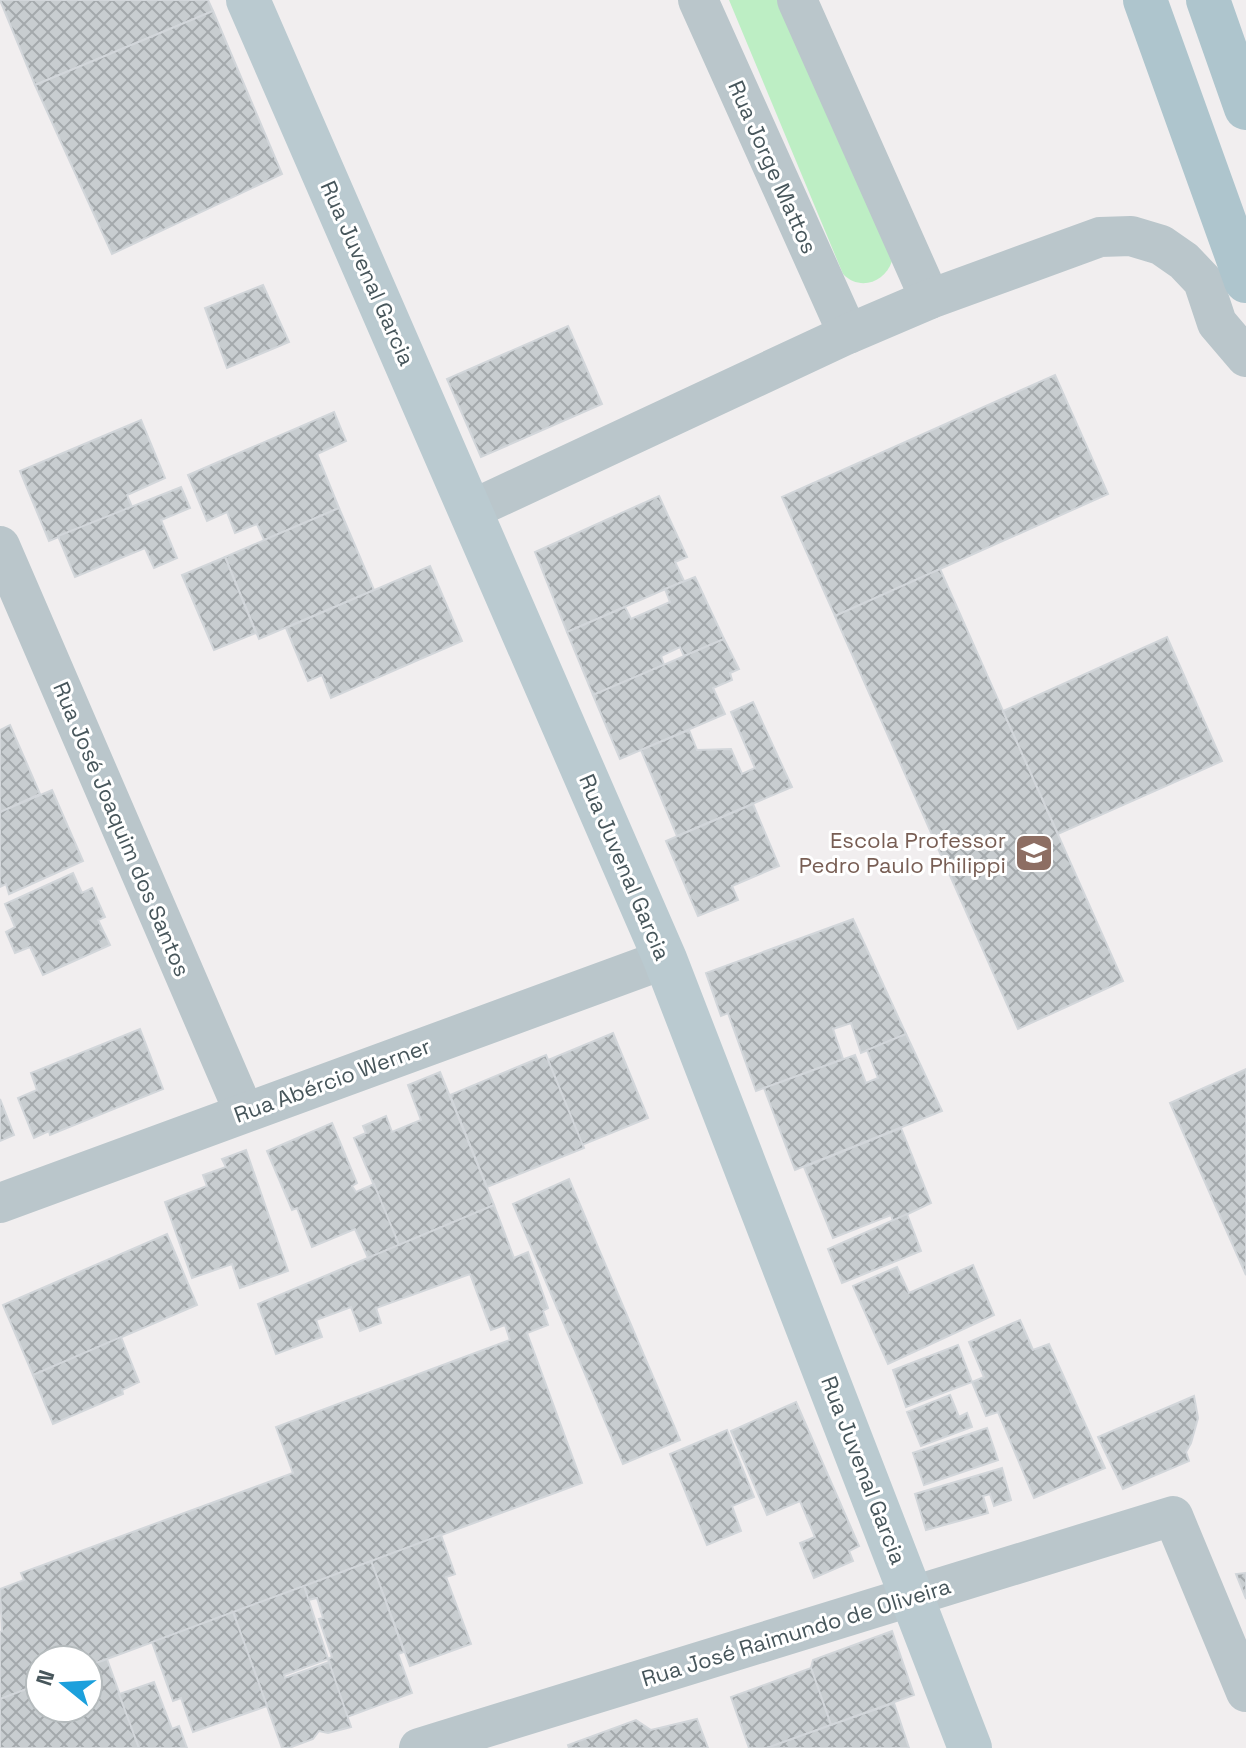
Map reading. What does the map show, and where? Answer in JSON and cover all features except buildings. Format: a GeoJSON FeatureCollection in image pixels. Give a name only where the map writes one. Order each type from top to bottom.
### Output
{"type":"FeatureCollection","features":[{"type":"Feature","properties":{"kind":"main road","name":"Rua Juvenal Garcia"},"geometry":{"type":"LineString","coordinates":[[248,0],[665,959],[970,1748]]}},
{"type":"Feature","properties":{"kind":"main road"},"geometry":{"type":"LineString","coordinates":[[1145,0],[1246,281]]}},
{"type":"Feature","properties":{"kind":"main road"},"geometry":{"type":"LineString","coordinates":[[1208,0],[1246,108]]}},
{"type":"Feature","properties":{"kind":"street","name":"Rua Jorge Mattos"},"geometry":{"type":"LineString","coordinates":[[698,0],[848,334]]}},
{"type":"Feature","properties":{"kind":"street"},"geometry":{"type":"LineString","coordinates":[[797,0],[930,299]]}},
{"type":"Feature","properties":{"kind":"street"},"geometry":{"type":"LineString","coordinates":[[471,510],[848,334],[930,299],[1100,237],[1131,236],[1161,245],[1184,261],[1203,281],[1217,323],[1246,357]]}},
{"type":"Feature","properties":{"kind":"street","name":"Rua José Joaquim dos Santos"},"geometry":{"type":"LineString","coordinates":[[0,546],[244,1112]]}},
{"type":"Feature","properties":{"kind":"street","name":"Rua Abércio Werner"},"geometry":{"type":"LineString","coordinates":[[0,1203],[665,959]]}},
{"type":"Feature","properties":{"kind":"street","name":"Rua José Raimundo de Oliveira"},"geometry":{"type":"LineString","coordinates":[[419,1748],[502,1736],[913,1596],[1173,1516],[1246,1692]]}},
{"type":"Feature","properties":{"kind":"green space"},"geometry":{"type":"Polygon","coordinates":[[[729,0],[784,0],[892,261],[889,269],[878,279],[856,282],[843,274],[729,0]]]}},
{"type":"Feature","properties":{"kind":"place","name":"Escola Professor Pedro Paulo Philippi"},"geometry":{"type":"Point","coordinates":[1034,853]}}]}
